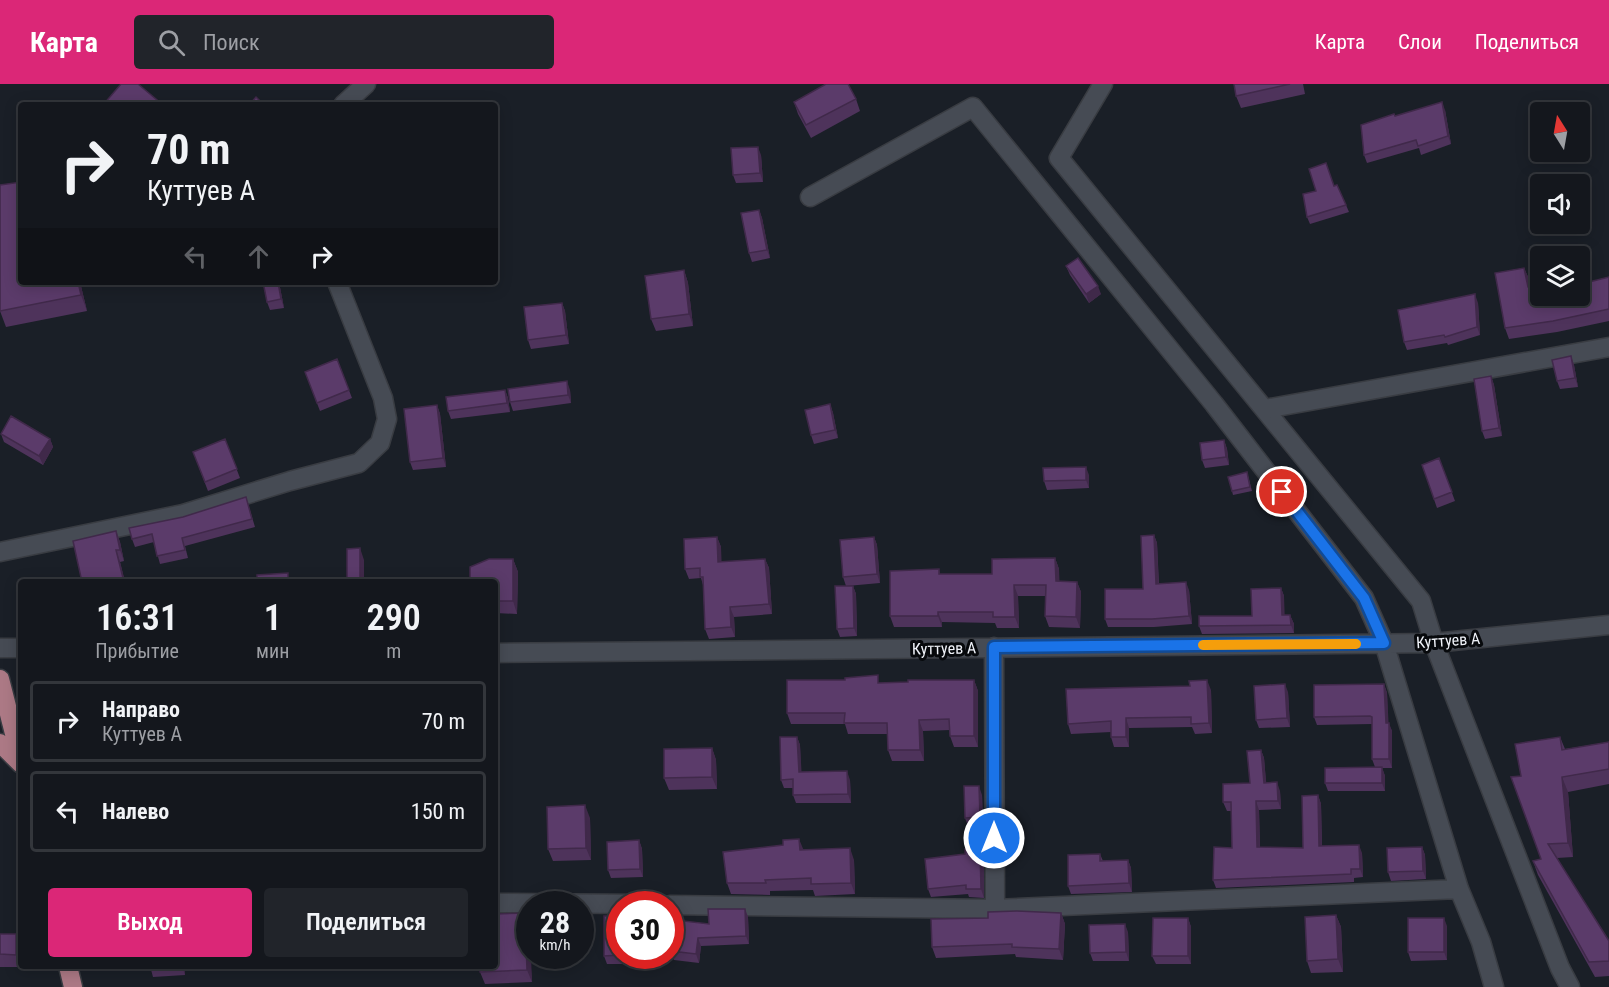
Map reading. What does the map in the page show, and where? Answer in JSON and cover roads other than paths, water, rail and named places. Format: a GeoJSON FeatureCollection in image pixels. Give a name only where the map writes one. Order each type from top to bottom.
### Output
{"type":"FeatureCollection","features":[{"type":"Feature","properties":{"kind":"main road"},"geometry":{"type":"LineString","coordinates":[[0,679],[18,750]]}},
{"type":"Feature","properties":{"kind":"main road"},"geometry":{"type":"LineString","coordinates":[[0,743],[18,759]]}},
{"type":"Feature","properties":{"kind":"main road"},"geometry":{"type":"LineString","coordinates":[[69,969],[73,987]]}},
{"type":"Feature","properties":{"kind":"street"},"geometry":{"type":"LineString","coordinates":[[346,102],[366,84]]}},
{"type":"Feature","properties":{"kind":"street"},"geometry":{"type":"LineString","coordinates":[[1103,84],[1059,158],[1421,601],[1434,643],[1560,968],[1570,987]]}},
{"type":"Feature","properties":{"kind":"street"},"geometry":{"type":"LineString","coordinates":[[810,197],[973,107],[1214,404],[1364,598],[1384,643],[1459,889],[1481,942],[1494,987]]}},
{"type":"Feature","properties":{"kind":"street"},"geometry":{"type":"LineString","coordinates":[[0,552],[183,514],[359,463],[380,443],[387,419],[383,398],[338,285]]}},
{"type":"Feature","properties":{"kind":"street"},"geometry":{"type":"LineString","coordinates":[[1265,409],[1609,347]]}},
{"type":"Feature","properties":{"kind":"street","name":"Куттуев А"},"geometry":{"type":"LineString","coordinates":[[498,652],[1434,643],[1609,625]]}},
{"type":"Feature","properties":{"kind":"street"},"geometry":{"type":"LineString","coordinates":[[994,647],[995,909]]}},
{"type":"Feature","properties":{"kind":"street"},"geometry":{"type":"LineString","coordinates":[[0,648],[18,648]]}},
{"type":"Feature","properties":{"kind":"street"},"geometry":{"type":"LineString","coordinates":[[684,905],[995,909],[1459,889]]}},
{"type":"Feature","properties":{"kind":"street"},"geometry":{"type":"LineString","coordinates":[[498,903],[606,904]]}}]}
